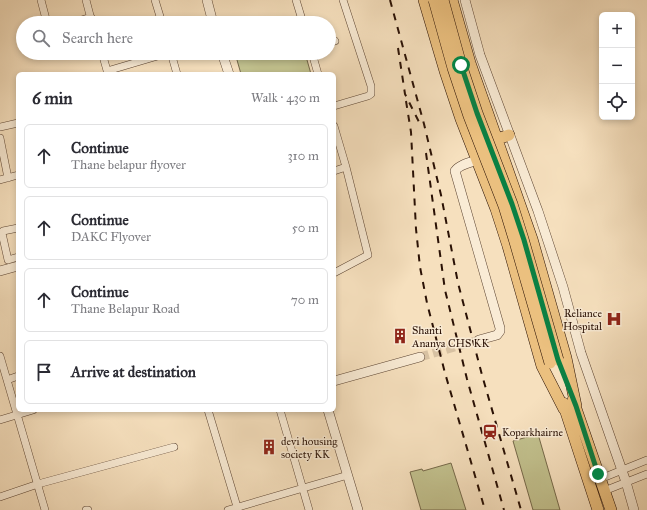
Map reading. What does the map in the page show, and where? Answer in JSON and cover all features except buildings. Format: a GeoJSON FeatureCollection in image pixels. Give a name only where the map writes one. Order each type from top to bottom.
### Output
{"type":"FeatureCollection","features":[{"type":"Feature","properties":{"kind":"main road"},"geometry":{"type":"LineString","coordinates":[[424,0],[445,71],[496,209],[508,246],[542,366],[564,409]]}},
{"type":"Feature","properties":{"kind":"main road"},"geometry":{"type":"LineString","coordinates":[[434,0],[453,68],[469,116],[504,206],[554,362],[576,406]]}},
{"type":"Feature","properties":{"kind":"main road"},"geometry":{"type":"LineString","coordinates":[[443,0],[461,65],[524,240],[564,409],[598,510]]}},
{"type":"Feature","properties":{"kind":"main road"},"geometry":{"type":"LineString","coordinates":[[452,0],[470,63],[532,239],[566,358],[576,406],[611,510]]}},
{"type":"Feature","properties":{"kind":"main road"},"geometry":{"type":"LineString","coordinates":[[473,149],[509,135]]}},
{"type":"Feature","properties":{"kind":"street"},"geometry":{"type":"LineString","coordinates":[[41,0],[45,16]]}},
{"type":"Feature","properties":{"kind":"street"},"geometry":{"type":"LineString","coordinates":[[86,0],[91,16]]}},
{"type":"Feature","properties":{"kind":"street"},"geometry":{"type":"LineString","coordinates":[[155,0],[160,16]]}},
{"type":"Feature","properties":{"kind":"street"},"geometry":{"type":"LineString","coordinates":[[207,0],[212,16]]}},
{"type":"Feature","properties":{"kind":"street"},"geometry":{"type":"LineString","coordinates":[[296,0],[301,16]]}},
{"type":"Feature","properties":{"kind":"street"},"geometry":{"type":"LineString","coordinates":[[336,105],[368,96],[372,90],[343,0]]}},
{"type":"Feature","properties":{"kind":"street"},"geometry":{"type":"LineString","coordinates":[[465,0],[480,55],[538,212],[563,287],[582,353],[626,482],[634,510]]}},
{"type":"Feature","properties":{"kind":"street"},"geometry":{"type":"LineString","coordinates":[[104,60],[108,72],[147,60]]}},
{"type":"Feature","properties":{"kind":"street"},"geometry":{"type":"LineString","coordinates":[[172,60],[176,72]]}},
{"type":"Feature","properties":{"kind":"street"},"geometry":{"type":"LineString","coordinates":[[224,60],[227,72]]}},
{"type":"Feature","properties":{"kind":"street"},"geometry":{"type":"LineString","coordinates":[[314,60],[317,72]]}},
{"type":"Feature","properties":{"kind":"street"},"geometry":{"type":"LineString","coordinates":[[0,127],[16,123]]}},
{"type":"Feature","properties":{"kind":"street"},"geometry":{"type":"LineString","coordinates":[[336,133],[368,255],[336,272]]}},
{"type":"Feature","properties":{"kind":"street"},"geometry":{"type":"LineString","coordinates":[[0,138],[8,178]]}},
{"type":"Feature","properties":{"kind":"street"},"geometry":{"type":"LineString","coordinates":[[479,340],[496,335],[500,331],[500,328],[454,171],[461,165],[477,161],[514,146]]}},
{"type":"Feature","properties":{"kind":"street"},"geometry":{"type":"LineString","coordinates":[[336,170],[346,167]]}},
{"type":"Feature","properties":{"kind":"street"},"geometry":{"type":"LineString","coordinates":[[0,180],[16,176]]}},
{"type":"Feature","properties":{"kind":"street"},"geometry":{"type":"LineString","coordinates":[[9,267],[2,233],[16,229]]}},
{"type":"Feature","properties":{"kind":"street"},"geometry":{"type":"LineString","coordinates":[[9,267],[16,259]]}},
{"type":"Feature","properties":{"kind":"street"},"geometry":{"type":"LineString","coordinates":[[0,356],[1,365],[16,409]]}},
{"type":"Feature","properties":{"kind":"street"},"geometry":{"type":"LineString","coordinates":[[336,380],[420,357]]}},
{"type":"Feature","properties":{"kind":"street"},"geometry":{"type":"LineString","coordinates":[[7,380],[16,377]]}},
{"type":"Feature","properties":{"kind":"street"},"geometry":{"type":"LineString","coordinates":[[17,412],[45,510]]}},
{"type":"Feature","properties":{"kind":"street"},"geometry":{"type":"LineString","coordinates":[[0,420],[27,412]]}},
{"type":"Feature","properties":{"kind":"street"},"geometry":{"type":"LineString","coordinates":[[209,412],[238,509]]}},
{"type":"Feature","properties":{"kind":"street"},"geometry":{"type":"LineString","coordinates":[[281,412],[309,510]]}},
{"type":"Feature","properties":{"kind":"street"},"geometry":{"type":"LineString","coordinates":[[329,412],[358,510]]}},
{"type":"Feature","properties":{"kind":"street"},"geometry":{"type":"LineString","coordinates":[[0,497],[38,484],[174,447]]}},
{"type":"Feature","properties":{"kind":"street"},"geometry":{"type":"LineString","coordinates":[[600,479],[647,460]]}},
{"type":"Feature","properties":{"kind":"street"},"geometry":{"type":"LineString","coordinates":[[604,491],[647,474]]}},
{"type":"Feature","properties":{"kind":"street"},"geometry":{"type":"LineString","coordinates":[[228,510],[238,509],[303,488],[348,476]]}},
{"type":"Feature","properties":{"kind":"shaded area"},"geometry":{"type":"Polygon","coordinates":[[[237,60],[307,60],[310,72],[240,72],[237,60]]]}},
{"type":"Feature","properties":{"kind":"shaded area"},"geometry":{"type":"Polygon","coordinates":[[[538,434],[560,510],[533,510],[513,441],[538,434]]]}},
{"type":"Feature","properties":{"kind":"shaded area"},"geometry":{"type":"Polygon","coordinates":[[[451,463],[466,510],[421,510],[410,472],[422,469],[423,471],[451,463]]]}},
{"type":"Feature","properties":{"kind":"tunnel"},"geometry":{"type":"LineString","coordinates":[[420,357],[479,340]]}},
{"type":"Feature","properties":{"kind":"railway"},"geometry":{"type":"LineString","coordinates":[[390,0],[424,124],[441,195],[458,283],[482,375],[521,510]]}},
{"type":"Feature","properties":{"kind":"railway"},"geometry":{"type":"LineString","coordinates":[[398,48],[405,94],[419,122]]}},
{"type":"Feature","properties":{"kind":"railway"},"geometry":{"type":"LineString","coordinates":[[406,101],[411,132],[416,229],[420,267],[427,303],[445,373],[485,510]]}},
{"type":"Feature","properties":{"kind":"railway"},"geometry":{"type":"LineString","coordinates":[[426,153],[445,290],[467,379],[504,510]]}},
{"type":"Feature","properties":{"kind":"place","name":"Reliance Hospital"},"geometry":{"type":"Point","coordinates":[614,319]}},
{"type":"Feature","properties":{"kind":"place","name":"Shanti Ananya CHS KK"},"geometry":{"type":"Point","coordinates":[400,336]}},
{"type":"Feature","properties":{"kind":"place","name":"Koparkhairne"},"geometry":{"type":"Point","coordinates":[490,432]}},
{"type":"Feature","properties":{"kind":"place","name":"devi housing society KK"},"geometry":{"type":"Point","coordinates":[269,447]}},
{"type":"Feature","properties":{"kind":"route"},"geometry":{"type":"LineString","coordinates":[[461,65],[493,157],[512,204],[524,240],[544,315],[558,360],[576,406],[598,474]]}}]}
